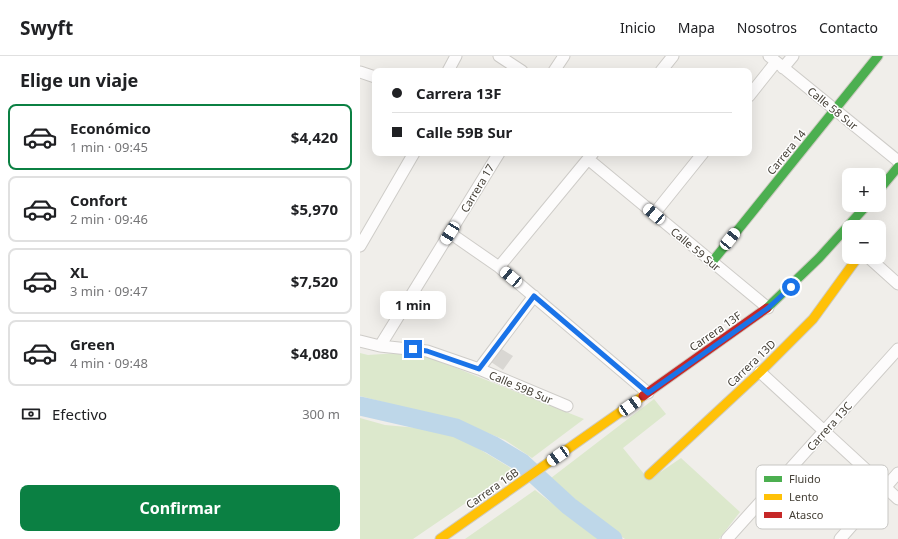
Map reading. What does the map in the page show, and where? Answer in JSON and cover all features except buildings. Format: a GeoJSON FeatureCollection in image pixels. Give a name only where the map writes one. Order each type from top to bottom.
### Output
{"type":"FeatureCollection","features":[{"type":"Feature","properties":{"kind":"street"},"geometry":{"type":"LineString","coordinates":[[450,68],[456,56]]}},
{"type":"Feature","properties":{"kind":"street"},"geometry":{"type":"LineString","coordinates":[[499,56],[517,68]]}},
{"type":"Feature","properties":{"kind":"street"},"geometry":{"type":"LineString","coordinates":[[556,68],[564,56]]}},
{"type":"Feature","properties":{"kind":"street"},"geometry":{"type":"LineString","coordinates":[[664,68],[674,56]]}},
{"type":"Feature","properties":{"kind":"street"},"geometry":{"type":"LineString","coordinates":[[752,92],[776,62],[793,56]]}},
{"type":"Feature","properties":{"kind":"street","name":"Carrera 14"},"geometry":{"type":"LineString","coordinates":[[712,262],[878,56]]}},
{"type":"Feature","properties":{"kind":"street","name":"Calle 58 Sur"},"geometry":{"type":"LineString","coordinates":[[776,62],[898,161]]}},
{"type":"Feature","properties":{"kind":"street"},"geometry":{"type":"LineString","coordinates":[[360,72],[372,76]]}},
{"type":"Feature","properties":{"kind":"street"},"geometry":{"type":"LineString","coordinates":[[360,246],[412,156]]}},
{"type":"Feature","properties":{"kind":"street","name":"Carrera 17"},"geometry":{"type":"LineString","coordinates":[[380,346],[497,156]]}},
{"type":"Feature","properties":{"kind":"street"},"geometry":{"type":"LineString","coordinates":[[499,267],[591,156]]}},
{"type":"Feature","properties":{"kind":"street","name":"Calle 59 Sur"},"geometry":{"type":"LineString","coordinates":[[591,156],[654,214],[768,308]]}},
{"type":"Feature","properties":{"kind":"street"},"geometry":{"type":"LineString","coordinates":[[654,214],[701,156]]}},
{"type":"Feature","properties":{"kind":"street"},"geometry":{"type":"LineString","coordinates":[[886,182],[898,167]]}},
{"type":"Feature","properties":{"kind":"street"},"geometry":{"type":"LineString","coordinates":[[450,233],[499,267],[648,393]]}},
{"type":"Feature","properties":{"kind":"street","name":"Carrera 13F"},"geometry":{"type":"LineString","coordinates":[[558,456],[768,308],[842,240]]}},
{"type":"Feature","properties":{"kind":"street","name":"Carrera 13D"},"geometry":{"type":"LineString","coordinates":[[650,475],[760,372],[813,319],[853,264]]}},
{"type":"Feature","properties":{"kind":"street"},"geometry":{"type":"LineString","coordinates":[[876,264],[898,284]]}},
{"type":"Feature","properties":{"kind":"street"},"geometry":{"type":"LineString","coordinates":[[479,369],[534,296]]}},
{"type":"Feature","properties":{"kind":"street","name":"Calle 59B Sur"},"geometry":{"type":"LineString","coordinates":[[360,341],[380,346],[427,351],[479,369],[567,406]]}},
{"type":"Feature","properties":{"kind":"street","name":"Carrera 13C"},"geometry":{"type":"LineString","coordinates":[[794,465],[898,349]]}},
{"type":"Feature","properties":{"kind":"street"},"geometry":{"type":"LineString","coordinates":[[760,372],[861,465]]}},
{"type":"Feature","properties":{"kind":"street","name":"Carrera 16B"},"geometry":{"type":"LineString","coordinates":[[440,539],[558,456]]}},
{"type":"Feature","properties":{"kind":"street"},"geometry":{"type":"LineString","coordinates":[[888,484],[898,473]]}},
{"type":"Feature","properties":{"kind":"street"},"geometry":{"type":"LineString","coordinates":[[888,490],[898,499]]}},
{"type":"Feature","properties":{"kind":"street","name":"Carrera 13C"},"geometry":{"type":"LineString","coordinates":[[727,539],[756,507]]}},
{"type":"Feature","properties":{"kind":"street"},"geometry":{"type":"LineString","coordinates":[[840,539],[849,529]]}},
{"type":"Feature","properties":{"kind":"green space"},"geometry":{"type":"Polygon","coordinates":[[[360,353],[368,355],[398,353],[426,356],[584,419],[532,458],[505,440],[463,423],[360,396],[360,353]]]}},
{"type":"Feature","properties":{"kind":"green space"},"geometry":{"type":"Polygon","coordinates":[[[654,399],[666,414],[623,448],[649,480],[681,458],[740,512],[719,539],[625,539],[602,523],[551,478],[654,399]]]}},
{"type":"Feature","properties":{"kind":"green space"},"geometry":{"type":"Polygon","coordinates":[[[360,418],[385,425],[429,429],[456,435],[514,470],[413,539],[360,539],[360,418]]]}},
{"type":"Feature","properties":{"kind":"green space"},"geometry":{"type":"Polygon","coordinates":[[[535,490],[598,539],[465,539],[535,490]]]}},
{"type":"Feature","properties":{"kind":"waterway"},"geometry":{"type":"LineString","coordinates":[[360,406],[456,428],[492,445],[522,463],[569,506],[613,539]]}},
{"type":"Feature","properties":{"kind":"traffic: fast"},"geometry":{"type":"LineString","coordinates":[[712,262],[878,56]]}},
{"type":"Feature","properties":{"kind":"traffic: fast"},"geometry":{"type":"LineString","coordinates":[[886,182],[898,167]]}},
{"type":"Feature","properties":{"kind":"traffic: fast"},"geometry":{"type":"LineString","coordinates":[[767,308],[819,258],[861,212]]}},
{"type":"Feature","properties":{"kind":"traffic: slow"},"geometry":{"type":"LineString","coordinates":[[649,475],[760,372],[813,319],[853,264]]}},
{"type":"Feature","properties":{"kind":"traffic: slow"},"geometry":{"type":"LineString","coordinates":[[440,539],[643,396]]}},
{"type":"Feature","properties":{"kind":"traffic: jam"},"geometry":{"type":"LineString","coordinates":[[643,396],[767,308]]}},
{"type":"Feature","properties":{"kind":"route"},"geometry":{"type":"LineString","coordinates":[[413,349],[427,351],[479,369],[534,296],[648,393],[768,308],[791,287]]}}]}
